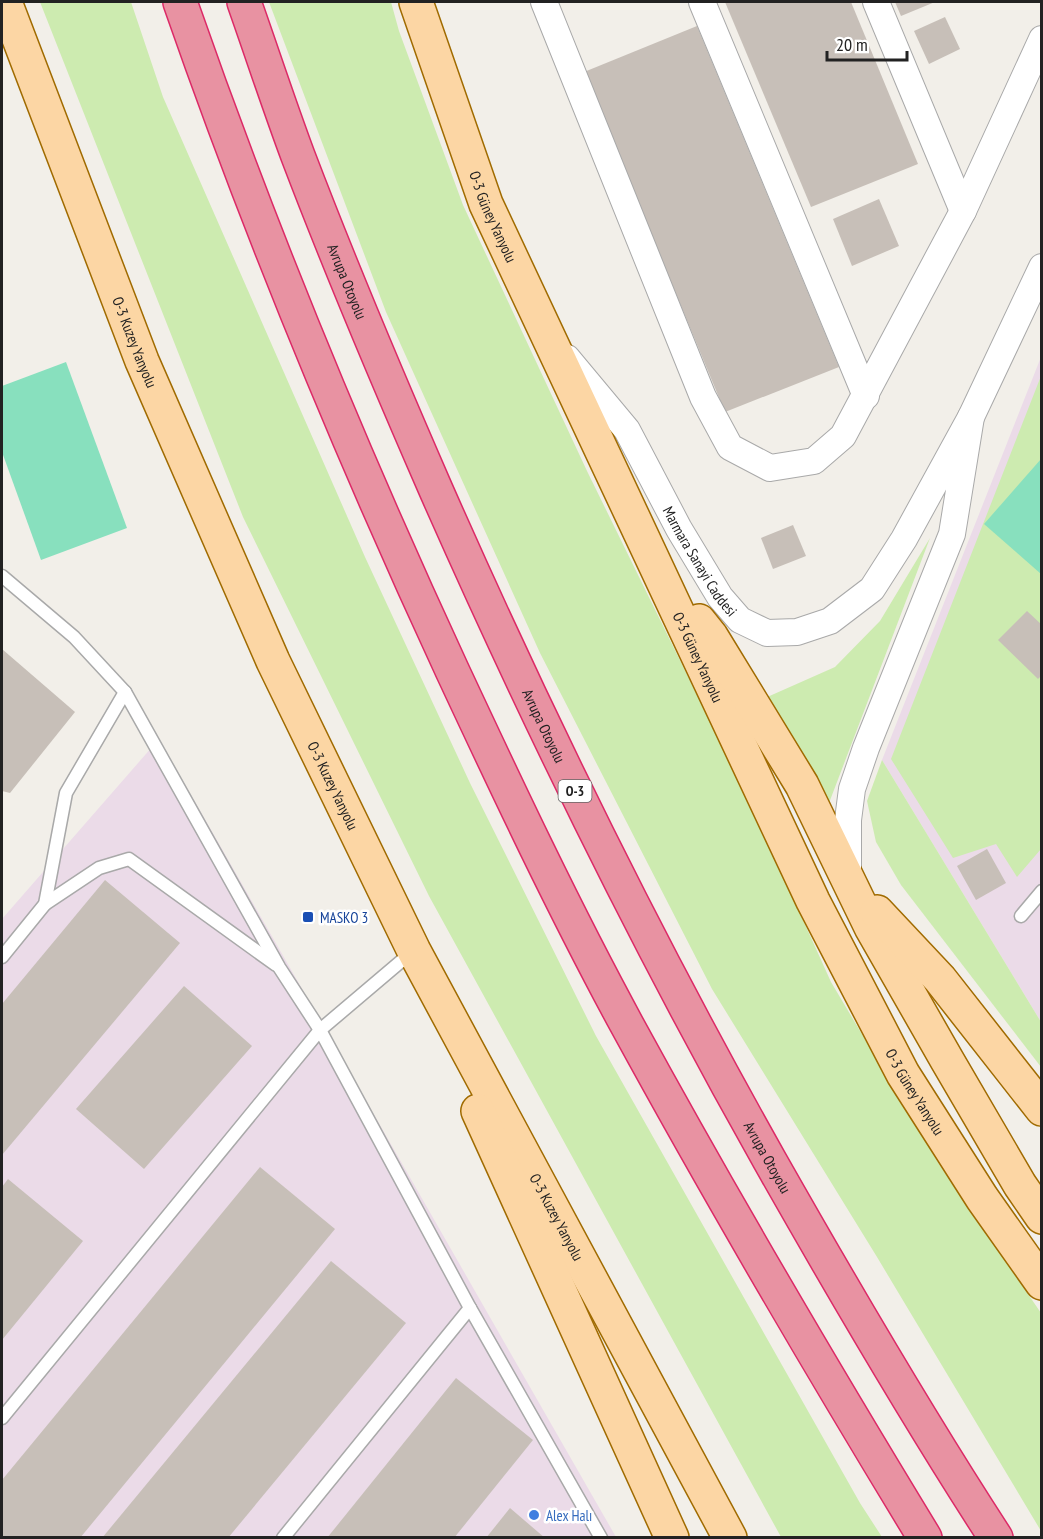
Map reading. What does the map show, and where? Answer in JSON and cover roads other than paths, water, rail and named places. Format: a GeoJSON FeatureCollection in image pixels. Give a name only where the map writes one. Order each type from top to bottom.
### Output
{"type":"FeatureCollection","features":[{"type":"Feature","properties":{"kind":"highway"},"geometry":{"type":"LineString","coordinates":[[180,2],[290,297],[403,564],[554,883],[643,1053],[758,1259],[925,1538]]}},
{"type":"Feature","properties":{"kind":"highway","name":"Avrupa Otoyolu"},"geometry":{"type":"LineString","coordinates":[[244,2],[297,153],[399,406],[468,563],[598,838],[715,1062],[809,1230],[917,1413],[996,1538]]}},
{"type":"Feature","properties":{"kind":"main road","name":"O-3 Kuzey Yanyolu"},"geometry":{"type":"LineString","coordinates":[[5,2],[142,361],[273,661],[414,951],[730,1538]]}},
{"type":"Feature","properties":{"kind":"main road","name":"O-3 Güney Yanyolu"},"geometry":{"type":"LineString","coordinates":[[416,2],[486,204],[813,901],[909,1084],[982,1198],[1041,1283]]}},
{"type":"Feature","properties":{"kind":"main road"},"geometry":{"type":"LineString","coordinates":[[660,573],[717,646],[802,785],[871,927],[1020,1185],[1041,1216]]}},
{"type":"Feature","properties":{"kind":"main road"},"geometry":{"type":"LineString","coordinates":[[848,881],[940,979],[1041,1109]]}},
{"type":"Feature","properties":{"kind":"main road"},"geometry":{"type":"LineString","coordinates":[[414,951],[480,1118],[672,1538]]}},
{"type":"Feature","properties":{"kind":"street"},"geometry":{"type":"LineString","coordinates":[[544,2],[699,386],[730,447],[770,468],[814,461],[843,436],[963,211],[1041,39]]}},
{"type":"Feature","properties":{"kind":"street"},"geometry":{"type":"LineString","coordinates":[[702,2],[866,396]]}},
{"type":"Feature","properties":{"kind":"street"},"geometry":{"type":"LineString","coordinates":[[876,2],[963,211]]}},
{"type":"Feature","properties":{"kind":"street","name":"Marmara Sanayi Caddesi"},"geometry":{"type":"LineString","coordinates":[[549,336],[627,430],[679,529],[720,597],[740,621],[768,633],[797,632],[830,621],[872,589],[904,539],[970,417],[1041,267]]}},
{"type":"Feature","properties":{"kind":"street","name":"Marmara Sanayi Caddesi"},"geometry":{"type":"LineString","coordinates":[[848,881],[848,820],[852,789],[866,748],[952,534],[970,417]]}},
{"type":"Feature","properties":{"kind":"lane"},"geometry":{"type":"LineString","coordinates":[[2,576],[74,637],[125,692],[279,967],[320,1030],[470,1308],[602,1538]]}},
{"type":"Feature","properties":{"kind":"lane"},"geometry":{"type":"LineString","coordinates":[[45,904],[66,793],[125,692]]}},
{"type":"Feature","properties":{"kind":"lane"},"geometry":{"type":"LineString","coordinates":[[2,957],[45,904],[99,868],[129,859],[279,967]]}},
{"type":"Feature","properties":{"kind":"lane"},"geometry":{"type":"LineString","coordinates":[[1020,915],[1041,891]]}},
{"type":"Feature","properties":{"kind":"lane"},"geometry":{"type":"LineString","coordinates":[[2,1418],[320,1030],[414,951]]}},
{"type":"Feature","properties":{"kind":"lane"},"geometry":{"type":"LineString","coordinates":[[283,1538],[470,1308]]}},
{"type":"Feature","properties":{"kind":"place","name":"MASKO 3"},"geometry":{"type":"Point","coordinates":[308,917]}},
{"type":"Feature","properties":{"kind":"place","name":"Alex Halı"},"geometry":{"type":"Point","coordinates":[534,1515]}}]}
